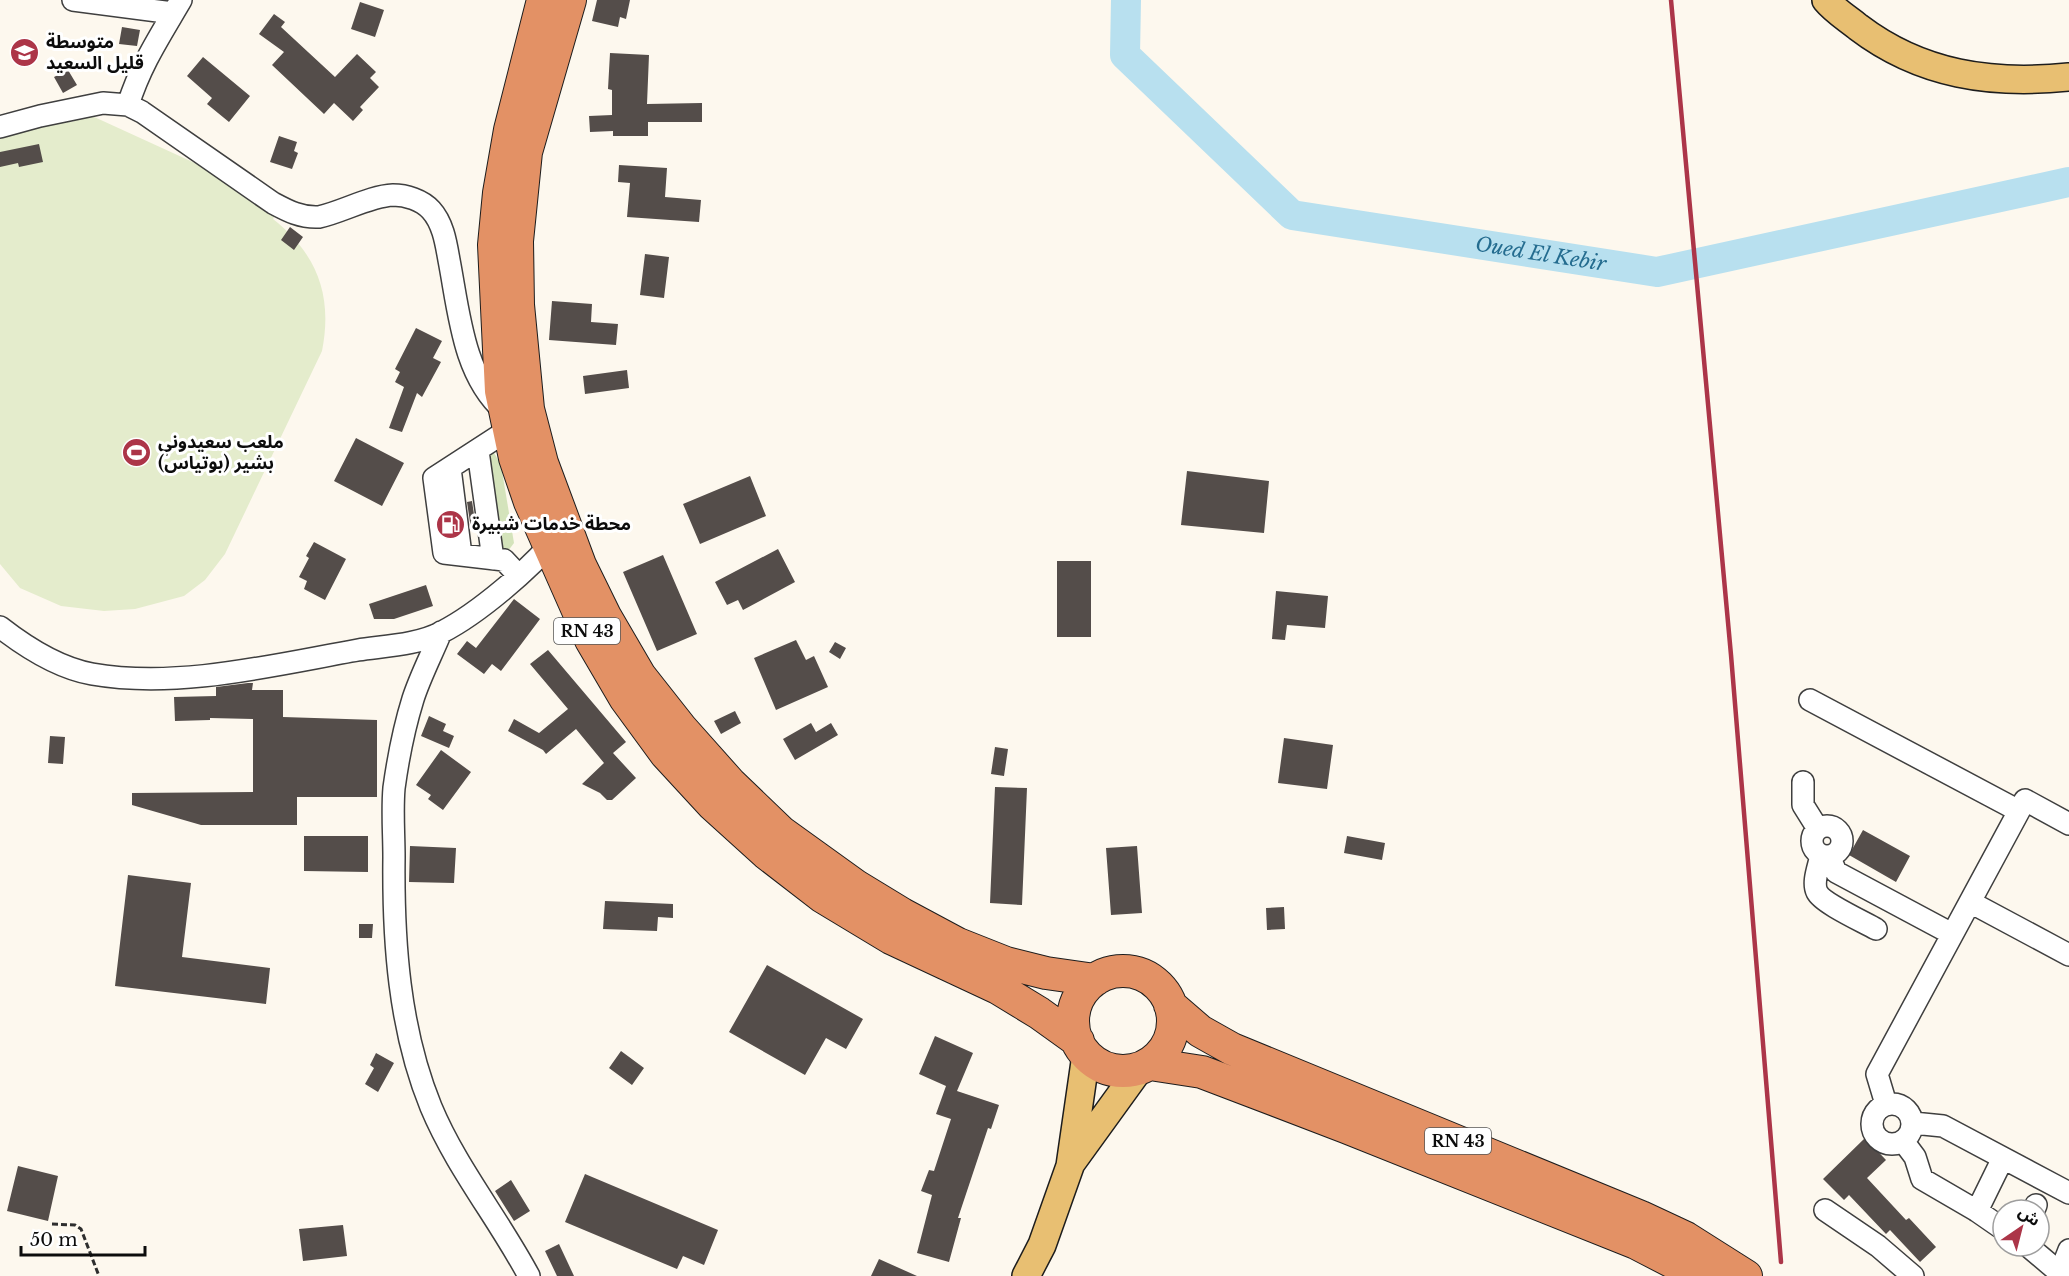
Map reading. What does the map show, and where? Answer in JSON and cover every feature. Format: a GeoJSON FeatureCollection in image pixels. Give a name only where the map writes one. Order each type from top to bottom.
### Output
{"type":"FeatureCollection","features":[{"type":"Feature","properties":{"kind":"highway","name":"RN 43"},"geometry":{"type":"LineString","coordinates":[[543,0],[510,130],[499,193],[494,245],[501,391],[514,419],[542,463],[557,537],[591,640],[625,698],[666,754],[713,805],[766,853],[823,897],[891,938],[998,988],[1039,1013],[1082,1048]]}},
{"type":"Feature","properties":{"kind":"highway","name":"RN 43"},"geometry":{"type":"LineString","coordinates":[[514,419],[518,305],[517,241],[521,185],[526,152],[570,0]]}},
{"type":"Feature","properties":{"kind":"highway","name":"RN 43"},"geometry":{"type":"LineString","coordinates":[[557,537],[580,565],[605,616],[640,676],[681,728],[730,783],[781,832],[856,886],[958,944],[1006,963],[1046,973],[1095,980]]}},
{"type":"Feature","properties":{"kind":"highway"},"geometry":{"type":"LineString","coordinates":[[1129,972],[1147,977],[1161,989],[1170,1005],[1173,1018],[1170,1038],[1160,1055],[1145,1066],[1121,1071],[1102,1066],[1082,1048],[1073,1026],[1076,1005],[1086,988],[1095,980],[1111,973],[1129,972]]}},
{"type":"Feature","properties":{"kind":"highway","name":"RN 43"},"geometry":{"type":"LineString","coordinates":[[1170,1005],[1200,1031],[1232,1049],[1641,1217],[1686,1238],[1746,1276]]}},
{"type":"Feature","properties":{"kind":"highway","name":"RN 43"},"geometry":{"type":"LineString","coordinates":[[1145,1066],[1202,1072],[1402,1148],[1636,1243],[1700,1276]]}},
{"type":"Feature","properties":{"kind":"main road"},"geometry":{"type":"LineString","coordinates":[[1826,0],[1834,9],[1872,38],[1923,64],[1976,77],[2040,80],[2069,77]]}},
{"type":"Feature","properties":{"kind":"main road"},"geometry":{"type":"LineString","coordinates":[[1026,1276],[1042,1245],[1070,1166],[1082,1048]]}},
{"type":"Feature","properties":{"kind":"main road"},"geometry":{"type":"LineString","coordinates":[[1070,1166],[1145,1066]]}},
{"type":"Feature","properties":{"kind":"street"},"geometry":{"type":"LineString","coordinates":[[73,0],[177,6],[137,77],[128,105]]}},
{"type":"Feature","properties":{"kind":"street"},"geometry":{"type":"LineString","coordinates":[[0,127],[39,116],[103,103],[128,105],[142,112],[292,213],[308,218],[319,218],[383,196],[407,197],[430,208],[441,227],[463,333],[472,363],[483,388],[492,400],[514,419],[464,460],[434,478],[444,553],[504,560],[518,575]]}},
{"type":"Feature","properties":{"kind":"street"},"geometry":{"type":"LineString","coordinates":[[464,460],[478,557]]}},
{"type":"Feature","properties":{"kind":"street"},"geometry":{"type":"LineString","coordinates":[[0,627],[21,643],[64,665],[91,674],[152,679],[215,674],[411,641],[441,632],[482,606],[557,537]]}},
{"type":"Feature","properties":{"kind":"street"},"geometry":{"type":"LineString","coordinates":[[441,632],[413,699],[401,746],[394,790],[393,910],[400,977],[413,1054],[432,1108],[456,1158],[508,1237],[529,1276]]}},
{"type":"Feature","properties":{"kind":"street"},"geometry":{"type":"LineString","coordinates":[[1810,700],[2019,811]]}},
{"type":"Feature","properties":{"kind":"street"},"geometry":{"type":"LineString","coordinates":[[1803,782],[1803,805],[1818,829],[1829,826],[1838,830],[1842,844],[1839,849],[1825,856],[1815,882],[1817,892],[1823,900],[1876,929]]}},
{"type":"Feature","properties":{"kind":"street"},"geometry":{"type":"LineString","coordinates":[[1886,1104],[1877,1074],[2025,800],[2069,824]]}},
{"type":"Feature","properties":{"kind":"street"},"geometry":{"type":"LineString","coordinates":[[1825,856],[1836,872],[1952,934]]}},
{"type":"Feature","properties":{"kind":"street"},"geometry":{"type":"LineString","coordinates":[[1970,902],[2069,955]]}},
{"type":"Feature","properties":{"kind":"street"},"geometry":{"type":"LineString","coordinates":[[1991,1220],[1922,1179],[1908,1132],[1910,1113],[1899,1104],[1886,1104],[1879,1108],[1872,1119],[1875,1133],[1884,1142],[1897,1143],[1908,1132],[1943,1126],[2069,1193]]}},
{"type":"Feature","properties":{"kind":"street"},"geometry":{"type":"LineString","coordinates":[[1977,1210],[2003,1158]]}},
{"type":"Feature","properties":{"kind":"street"},"geometry":{"type":"LineString","coordinates":[[1825,1210],[1878,1246],[1913,1276]]}},
{"type":"Feature","properties":{"kind":"street"},"geometry":{"type":"LineString","coordinates":[[2041,1258],[2060,1275],[2069,1250]]}},
{"type":"Feature","properties":{"kind":"path"},"geometry":{"type":"LineString","coordinates":[[52,1224],[75,1225],[81,1229],[99,1276]]}},
{"type":"Feature","properties":{"kind":"green space","name":"ملعب سعيدوني بشير (بوتياس)"},"geometry":{"type":"Polygon","coordinates":[[[79,110],[282,203],[273,219],[288,232],[311,261],[323,294],[325,331],[322,351],[225,554],[205,580],[184,596],[135,609],[104,611],[61,606],[20,588],[0,564],[0,132],[51,118],[73,122],[79,110]]]}},
{"type":"Feature","properties":{"kind":"green space"},"geometry":{"type":"Polygon","coordinates":[[[493,451],[501,465],[514,543],[508,551],[500,548],[489,456],[493,451]]]}},
{"type":"Feature","properties":{"kind":"building"},"geometry":{"type":"Polygon","coordinates":[[[597,0],[630,0],[626,19],[620,17],[618,27],[592,21],[597,0]]]}},
{"type":"Feature","properties":{"kind":"building"},"geometry":{"type":"Polygon","coordinates":[[[360,2],[384,10],[375,37],[351,29],[360,2]]]}},
{"type":"Feature","properties":{"kind":"building"},"geometry":{"type":"Polygon","coordinates":[[[274,14],[285,22],[281,27],[335,77],[357,54],[376,72],[370,78],[379,87],[360,107],[363,110],[353,121],[334,103],[324,114],[272,65],[284,52],[259,34],[274,14]]]}},
{"type":"Feature","properties":{"kind":"building"},"geometry":{"type":"Polygon","coordinates":[[[122,27],[140,30],[137,46],[119,44],[122,27]]]}},
{"type":"Feature","properties":{"kind":"building"},"geometry":{"type":"Polygon","coordinates":[[[610,53],[649,55],[647,104],[702,103],[702,122],[648,122],[648,136],[613,136],[613,131],[590,132],[589,116],[612,115],[612,90],[608,89],[610,53]]]}},
{"type":"Feature","properties":{"kind":"building"},"geometry":{"type":"Polygon","coordinates":[[[203,57],[250,96],[229,122],[207,104],[212,98],[187,76],[203,57]]]}},
{"type":"Feature","properties":{"kind":"building"},"geometry":{"type":"Polygon","coordinates":[[[68,70],[77,85],[63,93],[54,77],[68,70]]]}},
{"type":"Feature","properties":{"kind":"building"},"geometry":{"type":"Polygon","coordinates":[[[279,136],[297,142],[294,151],[298,153],[292,169],[270,162],[279,136]]]}},
{"type":"Feature","properties":{"kind":"building"},"geometry":{"type":"Polygon","coordinates":[[[39,144],[43,162],[19,167],[18,163],[0,167],[0,152],[39,144]]]}},
{"type":"Feature","properties":{"kind":"building"},"geometry":{"type":"Polygon","coordinates":[[[619,165],[667,168],[665,197],[701,200],[699,222],[627,217],[630,183],[618,182],[619,165]]]}},
{"type":"Feature","properties":{"kind":"building"},"geometry":{"type":"Polygon","coordinates":[[[290,227],[303,237],[294,250],[281,240],[290,227]]]}},
{"type":"Feature","properties":{"kind":"building"},"geometry":{"type":"Polygon","coordinates":[[[645,254],[669,257],[664,298],[640,295],[645,254]]]}},
{"type":"Feature","properties":{"kind":"building"},"geometry":{"type":"Polygon","coordinates":[[[552,301],[592,304],[591,322],[618,324],[616,345],[549,340],[552,301]]]}},
{"type":"Feature","properties":{"kind":"building"},"geometry":{"type":"Polygon","coordinates":[[[416,328],[442,341],[433,358],[441,362],[422,397],[417,393],[402,432],[389,428],[404,387],[395,382],[400,372],[395,369],[416,328]]]}},
{"type":"Feature","properties":{"kind":"building"},"geometry":{"type":"Polygon","coordinates":[[[627,370],[629,388],[585,394],[583,376],[627,370]]]}},
{"type":"Feature","properties":{"kind":"building"},"geometry":{"type":"Polygon","coordinates":[[[356,438],[404,463],[382,506],[334,481],[356,438]]]}},
{"type":"Feature","properties":{"kind":"building"},"geometry":{"type":"Polygon","coordinates":[[[1187,471],[1269,481],[1264,533],[1181,525],[1187,471]]]}},
{"type":"Feature","properties":{"kind":"building"},"geometry":{"type":"Polygon","coordinates":[[[750,476],[766,516],[700,544],[683,504],[750,476]]]}},
{"type":"Feature","properties":{"kind":"building"},"geometry":{"type":"Polygon","coordinates":[[[472,501],[476,528],[471,529],[467,502],[472,501]]]}},
{"type":"Feature","properties":{"kind":"building"},"geometry":{"type":"Polygon","coordinates":[[[314,542],[346,559],[325,600],[304,589],[307,581],[299,577],[309,558],[306,556],[314,542]]]}},
{"type":"Feature","properties":{"kind":"building"},"geometry":{"type":"Polygon","coordinates":[[[778,549],[795,582],[743,610],[738,600],[727,605],[715,582],[778,549]]]}},
{"type":"Feature","properties":{"kind":"building"},"geometry":{"type":"Polygon","coordinates":[[[663,555],[697,634],[657,651],[623,572],[663,555]]]}},
{"type":"Feature","properties":{"kind":"building"},"geometry":{"type":"Polygon","coordinates":[[[1057,561],[1091,561],[1091,637],[1057,637],[1057,561]]]}},
{"type":"Feature","properties":{"kind":"building"},"geometry":{"type":"Polygon","coordinates":[[[426,585],[433,606],[394,619],[374,619],[369,604],[426,585]]]}},
{"type":"Feature","properties":{"kind":"building"},"geometry":{"type":"Polygon","coordinates":[[[1276,591],[1328,596],[1325,628],[1287,625],[1285,640],[1272,639],[1276,591]]]}},
{"type":"Feature","properties":{"kind":"building"},"geometry":{"type":"Polygon","coordinates":[[[514,599],[540,619],[501,671],[492,664],[484,674],[457,654],[467,641],[476,648],[514,599]]]}},
{"type":"Feature","properties":{"kind":"building"},"geometry":{"type":"Polygon","coordinates":[[[796,640],[806,660],[814,656],[828,687],[776,710],[754,658],[796,640]]]}},
{"type":"Feature","properties":{"kind":"building"},"geometry":{"type":"Polygon","coordinates":[[[835,642],[846,648],[840,659],[829,652],[835,642]]]}},
{"type":"Feature","properties":{"kind":"building"},"geometry":{"type":"Polygon","coordinates":[[[548,650],[626,742],[613,753],[636,778],[612,800],[607,800],[600,793],[582,784],[604,763],[576,729],[546,754],[543,750],[508,731],[514,719],[539,733],[568,709],[530,664],[548,650]]]}},
{"type":"Feature","properties":{"kind":"building"},"geometry":{"type":"Polygon","coordinates":[[[253,683],[252,690],[283,690],[283,717],[377,720],[377,797],[297,797],[297,825],[201,825],[132,805],[132,793],[253,792],[253,719],[210,718],[210,720],[175,721],[174,697],[216,696],[216,687],[253,683]]]}},
{"type":"Feature","properties":{"kind":"building"},"geometry":{"type":"Polygon","coordinates":[[[735,711],[741,723],[721,734],[714,721],[735,711]]]}},
{"type":"Feature","properties":{"kind":"building"},"geometry":{"type":"Polygon","coordinates":[[[429,716],[446,724],[443,731],[454,736],[449,748],[421,736],[429,716]]]}},
{"type":"Feature","properties":{"kind":"building"},"geometry":{"type":"Polygon","coordinates":[[[811,723],[816,732],[831,723],[838,735],[795,760],[783,739],[811,723]]]}},
{"type":"Feature","properties":{"kind":"building"},"geometry":{"type":"Polygon","coordinates":[[[50,736],[65,737],[63,764],[48,763],[50,736]]]}},
{"type":"Feature","properties":{"kind":"building"},"geometry":{"type":"Polygon","coordinates":[[[1284,738],[1333,745],[1327,789],[1278,783],[1284,738]]]}},
{"type":"Feature","properties":{"kind":"building"},"geometry":{"type":"Polygon","coordinates":[[[995,747],[1008,749],[1004,776],[991,774],[995,747]]]}},
{"type":"Feature","properties":{"kind":"building"},"geometry":{"type":"Polygon","coordinates":[[[441,750],[471,772],[443,810],[428,799],[431,795],[416,785],[441,750]]]}},
{"type":"Feature","properties":{"kind":"building"},"geometry":{"type":"Polygon","coordinates":[[[995,787],[1027,788],[1022,905],[990,903],[995,787]]]}},
{"type":"Feature","properties":{"kind":"building"},"geometry":{"type":"Polygon","coordinates":[[[1863,830],[1910,856],[1896,882],[1849,855],[1863,830]]]}},
{"type":"Feature","properties":{"kind":"building"},"geometry":{"type":"Polygon","coordinates":[[[304,836],[368,836],[368,872],[304,871],[304,836]]]}},
{"type":"Feature","properties":{"kind":"building"},"geometry":{"type":"Polygon","coordinates":[[[1347,836],[1385,843],[1382,860],[1344,853],[1347,836]]]}},
{"type":"Feature","properties":{"kind":"building"},"geometry":{"type":"Polygon","coordinates":[[[410,846],[456,848],[454,883],[409,882],[410,846]]]}},
{"type":"Feature","properties":{"kind":"building"},"geometry":{"type":"Polygon","coordinates":[[[1137,846],[1142,913],[1111,915],[1106,848],[1137,846]]]}},
{"type":"Feature","properties":{"kind":"building"},"geometry":{"type":"Polygon","coordinates":[[[128,875],[191,883],[182,957],[270,968],[266,1004],[115,986],[128,875]]]}},
{"type":"Feature","properties":{"kind":"building"},"geometry":{"type":"Polygon","coordinates":[[[605,901],[673,904],[673,918],[658,917],[657,931],[603,929],[605,901]]]}},
{"type":"Feature","properties":{"kind":"building"},"geometry":{"type":"Polygon","coordinates":[[[1284,907],[1285,929],[1267,930],[1266,908],[1284,907]]]}},
{"type":"Feature","properties":{"kind":"building"},"geometry":{"type":"Polygon","coordinates":[[[359,924],[373,924],[372,938],[359,938],[359,924]]]}},
{"type":"Feature","properties":{"kind":"building"},"geometry":{"type":"Polygon","coordinates":[[[767,965],[863,1019],[846,1049],[826,1038],[805,1075],[729,1032],[767,965]]]}},
{"type":"Feature","properties":{"kind":"building"},"geometry":{"type":"Polygon","coordinates":[[[935,1036],[973,1053],[957,1091],[999,1105],[991,1129],[988,1128],[958,1218],[961,1218],[949,1262],[917,1253],[932,1195],[921,1191],[929,1170],[934,1171],[951,1119],[936,1114],[946,1086],[919,1074],[935,1036]]]}},
{"type":"Feature","properties":{"kind":"building"},"geometry":{"type":"Polygon","coordinates":[[[621,1051],[644,1068],[632,1085],[609,1068],[621,1051]]]}},
{"type":"Feature","properties":{"kind":"building"},"geometry":{"type":"Polygon","coordinates":[[[376,1053],[394,1063],[378,1092],[365,1084],[374,1068],[370,1065],[376,1053]]]}},
{"type":"Feature","properties":{"kind":"building"},"geometry":{"type":"Polygon","coordinates":[[[1865,1138],[1886,1160],[1867,1178],[1906,1220],[1909,1218],[1936,1247],[1920,1262],[1890,1230],[1886,1234],[1849,1195],[1844,1200],[1823,1179],[1865,1138]]]}},
{"type":"Feature","properties":{"kind":"building"},"geometry":{"type":"Polygon","coordinates":[[[18,1166],[58,1176],[48,1221],[7,1211],[18,1166]]]}},
{"type":"Feature","properties":{"kind":"building"},"geometry":{"type":"Polygon","coordinates":[[[585,1174],[718,1230],[704,1265],[683,1256],[677,1269],[565,1222],[585,1174]]]}},
{"type":"Feature","properties":{"kind":"building"},"geometry":{"type":"Polygon","coordinates":[[[511,1180],[530,1211],[514,1221],[495,1191],[511,1180]]]}},
{"type":"Feature","properties":{"kind":"building"},"geometry":{"type":"Polygon","coordinates":[[[343,1225],[347,1256],[303,1261],[299,1229],[343,1225]]]}},
{"type":"Feature","properties":{"kind":"building"},"geometry":{"type":"Polygon","coordinates":[[[559,1244],[574,1276],[557,1276],[545,1251],[559,1244]]]}},
{"type":"Feature","properties":{"kind":"building"},"geometry":{"type":"Polygon","coordinates":[[[879,1259],[917,1276],[871,1276],[879,1259]]]}},
{"type":"Feature","properties":{"kind":"waterway","name":"Oued El Kebir"},"geometry":{"type":"LineString","coordinates":[[1126,0],[1125,55],[1292,215],[1657,272],[2069,182]]}},
{"type":"Feature","properties":{"kind":"railway"},"geometry":{"type":"LineString","coordinates":[[1671,0],[1731,655],[1781,1262]]}},
{"type":"Feature","properties":{"kind":"place","name":"متوسطة قليل السعيد"},"geometry":{"type":"Point","coordinates":[25,52]}},
{"type":"Feature","properties":{"kind":"place","name":"ملعب سعيدوني بشير (بوتياس)"},"geometry":{"type":"Point","coordinates":[137,452]}},
{"type":"Feature","properties":{"kind":"place","name":"محطة خدمات شبيرة"},"geometry":{"type":"Point","coordinates":[451,524]}}]}
